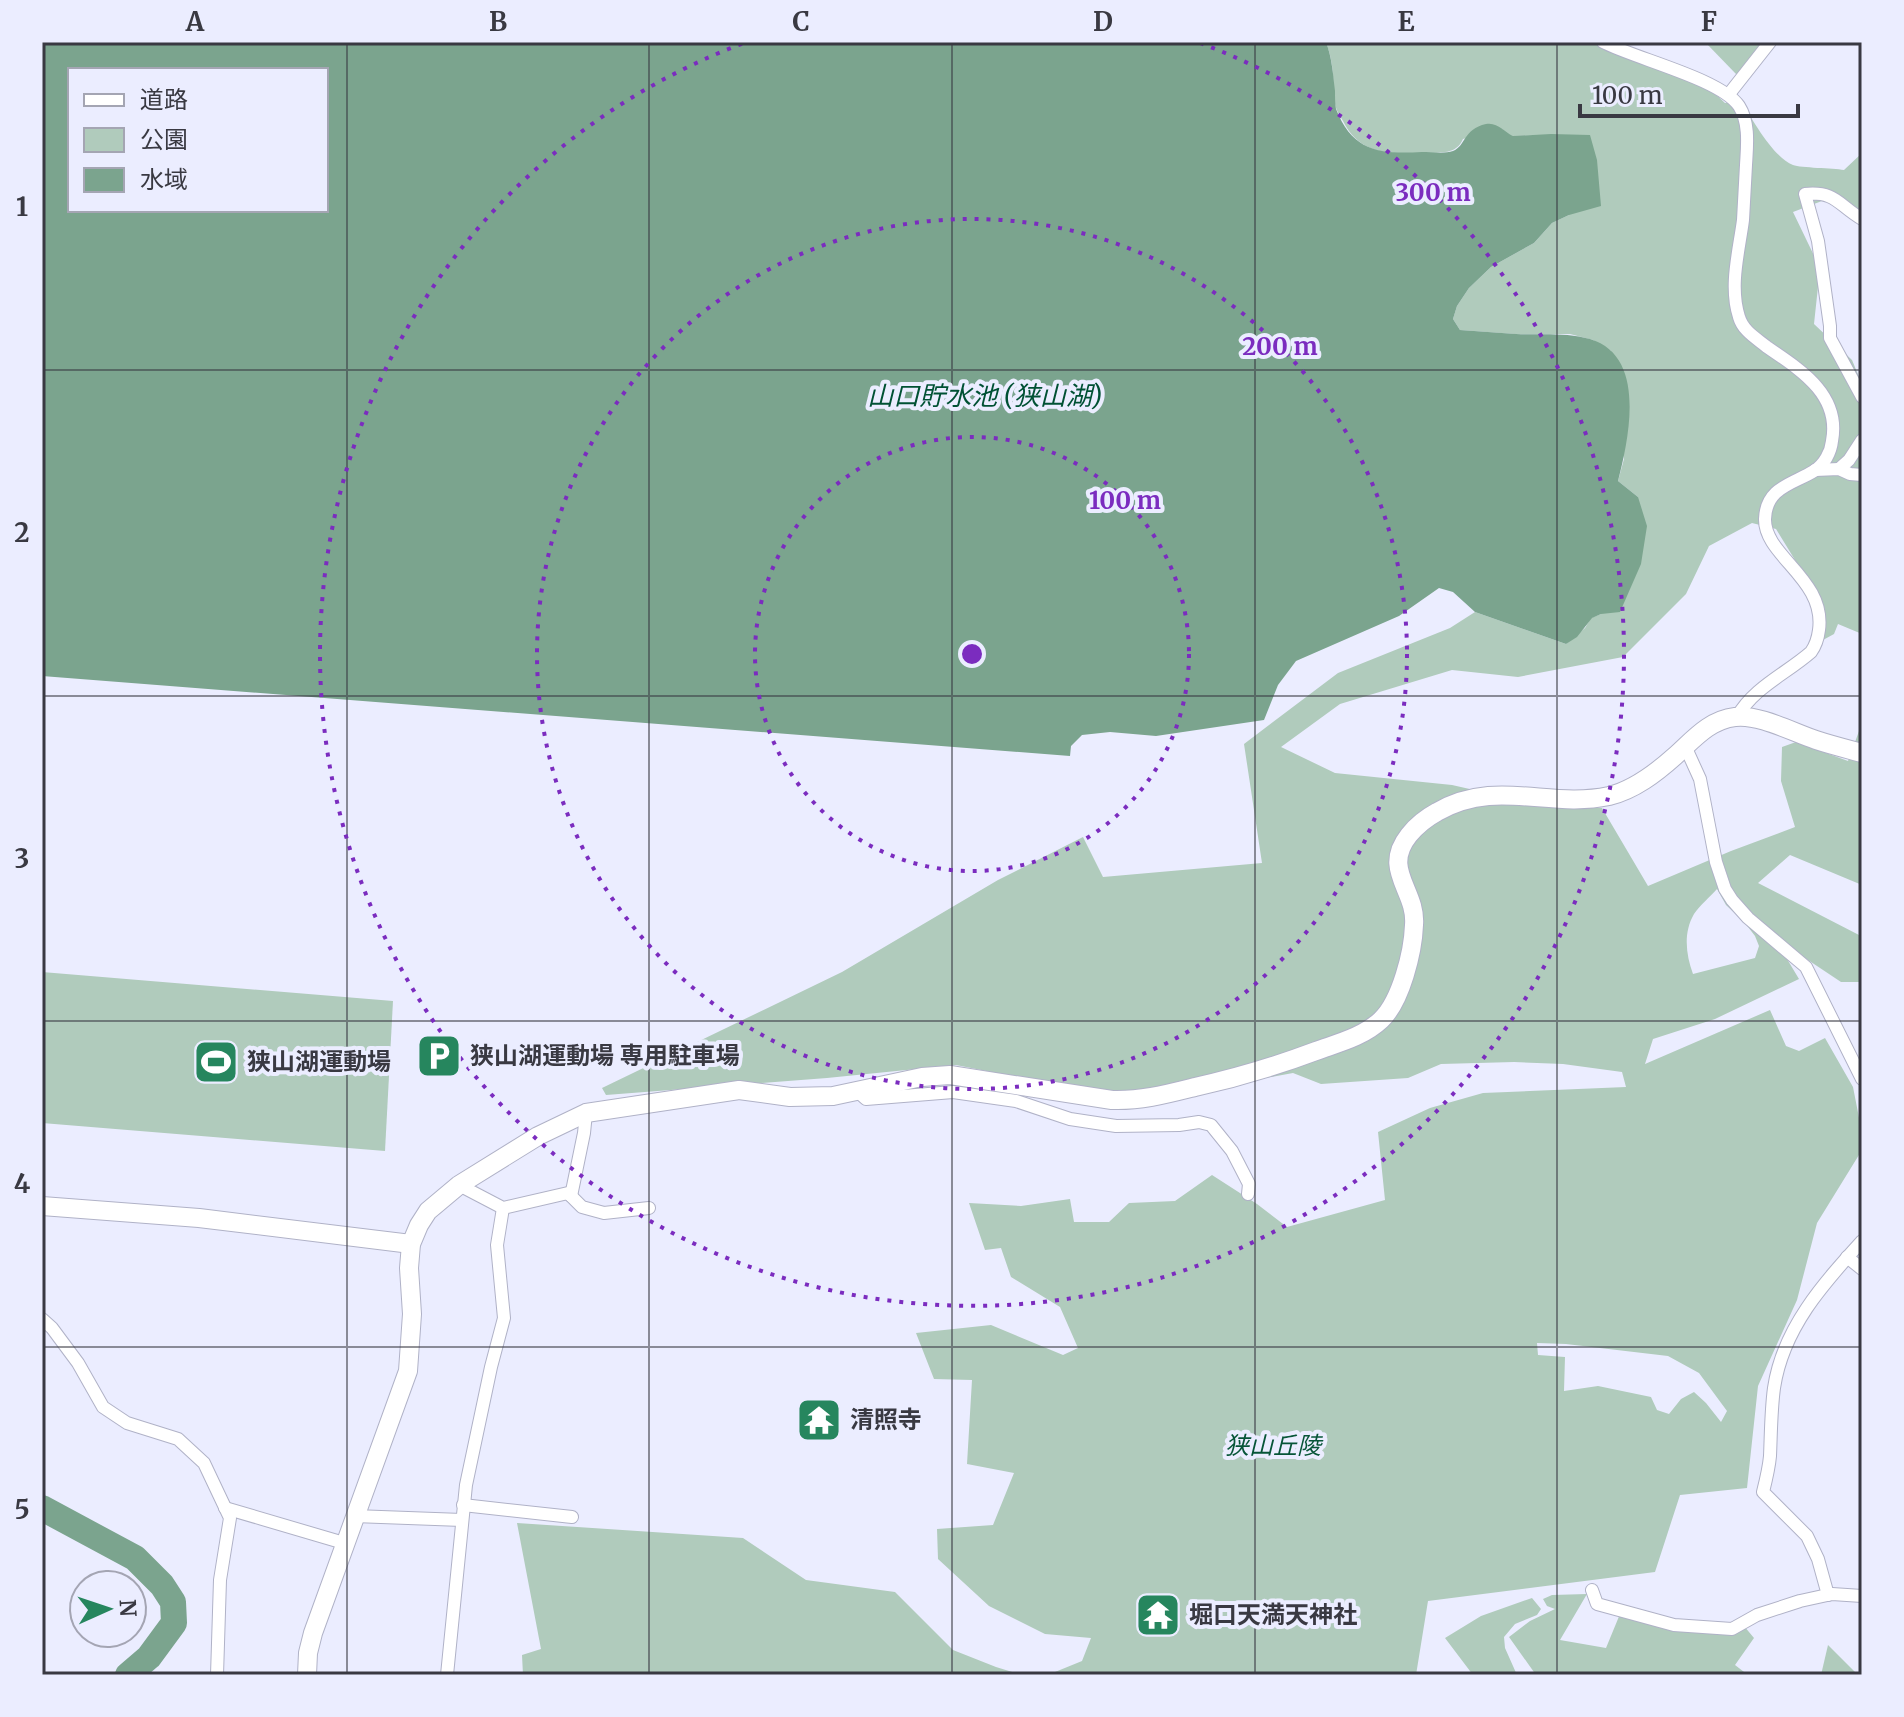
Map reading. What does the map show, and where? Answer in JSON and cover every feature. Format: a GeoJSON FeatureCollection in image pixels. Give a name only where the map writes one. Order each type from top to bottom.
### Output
{"type":"FeatureCollection","features":[{"type":"Feature","properties":{"kind":"street"},"geometry":{"type":"LineString","coordinates":[[1603,42],[1706,82],[1729,94],[1741,108],[1747,130],[1743,219],[1735,278],[1735,302],[1740,320],[1749,334],[1809,377],[1829,406],[1833,440],[1827,457],[1815,470],[1786,484],[1772,496],[1765,521],[1768,535],[1816,598],[1820,613],[1819,635],[1811,652],[1770,680],[1743,706],[1737,717]]}},
{"type":"Feature","properties":{"kind":"street"},"geometry":{"type":"LineString","coordinates":[[1729,94],[1770,42]]}},
{"type":"Feature","properties":{"kind":"street"},"geometry":{"type":"LineString","coordinates":[[1862,219],[1836,199],[1821,192],[1805,194],[1818,241],[1830,338],[1862,397]]}},
{"type":"Feature","properties":{"kind":"street"},"geometry":{"type":"LineString","coordinates":[[1839,469],[1862,440]]}},
{"type":"Feature","properties":{"kind":"street"},"geometry":{"type":"LineString","coordinates":[[1815,470],[1839,469],[1862,475]]}},
{"type":"Feature","properties":{"kind":"street"},"geometry":{"type":"LineString","coordinates":[[307,1675],[313,1633],[408,1371],[412,1314],[411,1244],[428,1211],[459,1185],[538,1136],[586,1113],[739,1090],[808,1098],[833,1096],[922,1077],[950,1075],[1130,1101],[1248,1075],[1361,1034],[1382,1019],[1392,1006],[1399,992],[1415,919],[1398,869],[1401,845],[1418,824],[1448,805],[1484,795],[1574,798],[1609,795],[1636,785],[1677,755],[1703,730],[1737,717],[1758,719],[1862,753]]}},
{"type":"Feature","properties":{"kind":"street"},"geometry":{"type":"LineString","coordinates":[[1685,746],[1700,779],[1716,862],[1725,889],[1748,918],[1806,967],[1862,1079]]}},
{"type":"Feature","properties":{"kind":"street"},"geometry":{"type":"LineString","coordinates":[[857,1091],[866,1099],[953,1092],[972,1094],[1016,1101],[1070,1119],[1116,1126],[1199,1122],[1211,1125],[1232,1151],[1249,1184],[1248,1194]]}},
{"type":"Feature","properties":{"kind":"street"},"geometry":{"type":"LineString","coordinates":[[571,1196],[586,1113]]}},
{"type":"Feature","properties":{"kind":"street"},"geometry":{"type":"LineString","coordinates":[[459,1185],[503,1208],[568,1193],[582,1207],[604,1213],[649,1208]]}},
{"type":"Feature","properties":{"kind":"street"},"geometry":{"type":"LineString","coordinates":[[42,1206],[199,1218],[411,1244]]}},
{"type":"Feature","properties":{"kind":"street"},"geometry":{"type":"LineString","coordinates":[[447,1675],[463,1505],[504,1318],[497,1245],[503,1208]]}},
{"type":"Feature","properties":{"kind":"street"},"geometry":{"type":"LineString","coordinates":[[1828,1595],[1818,1559],[1807,1536],[1763,1492],[1770,1459],[1774,1386],[1783,1354],[1807,1307],[1862,1241]]}},
{"type":"Feature","properties":{"kind":"street"},"geometry":{"type":"LineString","coordinates":[[1847,1257],[1862,1269]]}},
{"type":"Feature","properties":{"kind":"street"},"geometry":{"type":"LineString","coordinates":[[42,1319],[78,1363],[103,1407],[127,1423],[178,1439],[204,1463],[230,1518],[220,1580],[217,1675]]}},
{"type":"Feature","properties":{"kind":"street"},"geometry":{"type":"LineString","coordinates":[[463,1505],[572,1517]]}},
{"type":"Feature","properties":{"kind":"street"},"geometry":{"type":"LineString","coordinates":[[225,1508],[344,1543]]}},
{"type":"Feature","properties":{"kind":"street"},"geometry":{"type":"LineString","coordinates":[[354,1516],[462,1520]]}},
{"type":"Feature","properties":{"kind":"street"},"geometry":{"type":"LineString","coordinates":[[1592,1590],[1597,1604],[1674,1625],[1732,1629],[1757,1615],[1800,1601],[1828,1595],[1862,1596]]}},
{"type":"Feature","properties":{"kind":"green space","name":"狭山丘陵"},"geometry":{"type":"Polygon","coordinates":[[[1326,42],[1617,42],[1710,89],[1725,103],[1741,101],[1771,146],[1793,165],[1844,170],[1862,153],[1862,213],[1835,196],[1793,212],[1820,268],[1814,324],[1852,360],[1862,384],[1862,634],[1838,624],[1834,634],[1823,640],[1825,609],[1776,529],[1752,523],[1709,546],[1686,594],[1623,657],[1518,677],[1452,670],[1340,704],[1281,747],[1335,773],[1452,785],[1540,805],[1602,808],[1648,886],[1795,827],[1781,781],[1782,747],[1796,742],[1848,761],[1862,723],[1862,885],[1790,855],[1758,883],[1859,935],[1862,982],[1841,982],[1802,956],[1787,959],[1799,979],[1715,1019],[1653,1039],[1645,1064],[1770,1010],[1786,1046],[1799,1051],[1825,1038],[1853,1087],[1862,1133],[1862,1150],[1817,1223],[1797,1300],[1758,1386],[1747,1488],[1680,1495],[1655,1572],[1428,1601],[1416,1675],[523,1675],[522,1655],[541,1649],[517,1523],[743,1538],[806,1580],[895,1592],[953,1650],[996,1667],[1019,1674],[1055,1672],[1082,1661],[1091,1638],[1045,1634],[989,1606],[938,1559],[937,1529],[993,1525],[1014,1473],[967,1464],[972,1380],[934,1379],[916,1333],[991,1325],[1063,1355],[1078,1348],[1060,1307],[1011,1277],[1001,1248],[985,1250],[969,1203],[1021,1206],[1070,1199],[1074,1222],[1109,1222],[1129,1203],[1175,1201],[1212,1175],[1287,1227],[1385,1200],[1378,1132],[1430,1108],[1483,1093],[1626,1087],[1622,1072],[1563,1064],[1514,1062],[1441,1064],[1408,1078],[1321,1084],[1293,1073],[1195,1091],[1108,1095],[956,1065],[606,1095],[602,1088],[842,972],[998,880],[1083,837],[1103,877],[1262,863],[1244,744],[1338,673],[1450,628],[1475,612],[1566,644],[1585,628],[1591,618],[1601,614],[1638,497],[1618,481],[1624,459],[1611,351],[1593,340],[1570,334],[1460,330],[1453,319],[1457,306],[1469,288],[1491,267],[1534,243],[1552,223],[1569,215],[1556,135],[1513,136],[1502,129],[1463,139],[1456,148],[1442,152],[1389,153],[1368,147],[1350,132],[1336,108],[1332,65],[1326,42]],[[1717,889],[1699,907],[1688,929],[1687,952],[1693,974],[1755,958],[1759,946],[1755,936],[1726,905],[1717,889]],[[1537,1343],[1538,1355],[1565,1357],[1564,1391],[1598,1386],[1651,1397],[1657,1410],[1669,1414],[1681,1399],[1694,1392],[1721,1422],[1727,1411],[1699,1373],[1668,1356],[1537,1343]]]}},
{"type":"Feature","properties":{"kind":"green space"},"geometry":{"type":"Polygon","coordinates":[[[1705,42],[1766,42],[1737,75],[1705,42]]]}},
{"type":"Feature","properties":{"kind":"green space","name":"狭山湖運動場"},"geometry":{"type":"Polygon","coordinates":[[[42,972],[393,1001],[385,1151],[42,1123],[42,972]]]}},
{"type":"Feature","properties":{"kind":"green space"},"geometry":{"type":"Polygon","coordinates":[[[1587,1594],[1560,1640],[1606,1648],[1620,1614],[1744,1626],[1754,1638],[1735,1665],[1748,1675],[1536,1675],[1509,1637],[1530,1621],[1555,1609],[1547,1606],[1543,1599],[1552,1595],[1587,1594]]]}},
{"type":"Feature","properties":{"kind":"green space"},"geometry":{"type":"Polygon","coordinates":[[[1532,1598],[1541,1609],[1537,1615],[1515,1624],[1504,1637],[1505,1648],[1517,1675],[1473,1675],[1445,1638],[1481,1616],[1532,1598]]]}},
{"type":"Feature","properties":{"kind":"green space"},"geometry":{"type":"Polygon","coordinates":[[[1828,1645],[1858,1675],[1821,1675],[1828,1645]]]}},
{"type":"Feature","properties":{"kind":"water","name":"山口貯水池 (狭山湖)"},"geometry":{"type":"Polygon","coordinates":[[[42,42],[1326,42],[1336,109],[1351,135],[1370,148],[1394,152],[1450,152],[1457,149],[1469,133],[1486,124],[1497,126],[1513,136],[1590,135],[1597,160],[1601,206],[1552,223],[1534,243],[1491,267],[1469,288],[1457,306],[1453,319],[1460,330],[1590,339],[1608,348],[1620,362],[1630,400],[1618,481],[1638,497],[1647,526],[1641,564],[1620,612],[1592,618],[1577,637],[1566,644],[1475,612],[1453,592],[1439,588],[1399,616],[1296,661],[1278,685],[1264,720],[1156,736],[1110,732],[1082,735],[1071,746],[1070,756],[42,676],[42,42]]]}},
{"type":"Feature","properties":{"kind":"waterway"},"geometry":{"type":"LineString","coordinates":[[42,1508],[135,1558],[162,1585],[173,1602],[174,1623],[149,1657],[128,1675]]}},
{"type":"Feature","properties":{"kind":"place","name":"狭山湖運動場 専用駐車場"},"geometry":{"type":"Point","coordinates":[439,1056]}},
{"type":"Feature","properties":{"kind":"place","name":"狭山湖運動場"},"geometry":{"type":"Point","coordinates":[216,1062]}},
{"type":"Feature","properties":{"kind":"place","name":"清照寺"},"geometry":{"type":"Point","coordinates":[819,1420]}},
{"type":"Feature","properties":{"kind":"place","name":"堀口天満天神社"},"geometry":{"type":"Point","coordinates":[1158,1615]}}]}
